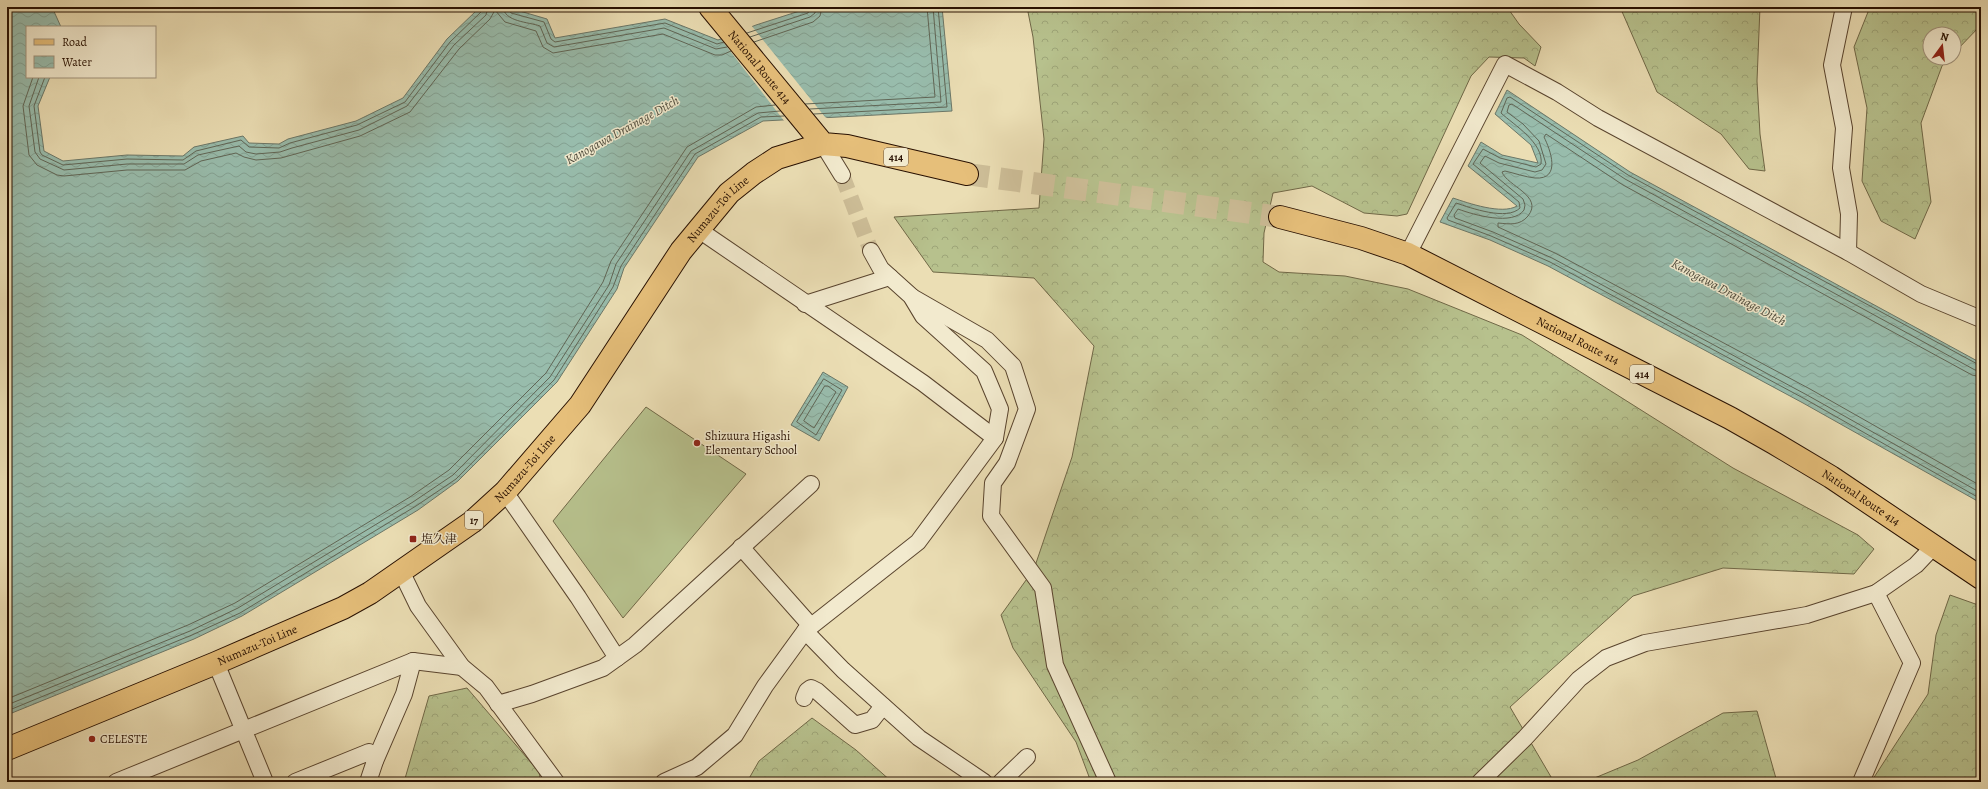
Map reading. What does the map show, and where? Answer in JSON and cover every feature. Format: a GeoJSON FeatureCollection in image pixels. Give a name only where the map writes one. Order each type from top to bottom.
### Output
{"type":"FeatureCollection","features":[{"type":"Feature","properties":{"kind":"main road","name":"National Route 414"},"geometry":{"type":"LineString","coordinates":[[710,7],[823,144]]}},
{"type":"Feature","properties":{"kind":"main road","name":"414"},"geometry":{"type":"LineString","coordinates":[[823,144],[847,146],[967,174]]}},
{"type":"Feature","properties":{"kind":"main road","name":"Numazu-Toi Line"},"geometry":{"type":"LineString","coordinates":[[7,749],[216,663],[343,608],[370,592],[472,522],[505,492],[580,405],[681,251],[729,193],[754,172],[777,158],[823,144]]}},
{"type":"Feature","properties":{"kind":"main road","name":"National Route 414"},"geometry":{"type":"LineString","coordinates":[[1280,217],[1361,238],[1408,254],[1736,422],[1831,477],[1981,578]]}},
{"type":"Feature","properties":{"kind":"street"},"geometry":{"type":"LineString","coordinates":[[1844,7],[1832,65],[1844,128],[1841,168],[1849,214],[1848,252]]}},
{"type":"Feature","properties":{"kind":"street"},"geometry":{"type":"LineString","coordinates":[[1408,254],[1505,64],[1558,92],[1605,122],[1848,252],[1921,294],[1981,319]]}},
{"type":"Feature","properties":{"kind":"street"},"geometry":{"type":"LineString","coordinates":[[823,144],[842,175]]}},
{"type":"Feature","properties":{"kind":"street"},"geometry":{"type":"LineString","coordinates":[[699,230],[805,304],[923,383],[995,438]]}},
{"type":"Feature","properties":{"kind":"street"},"geometry":{"type":"LineString","coordinates":[[664,782],[697,766],[735,735],[765,686],[808,629],[918,542],[995,438],[1000,409],[984,371],[923,316],[910,296],[881,269],[871,251]]}},
{"type":"Feature","properties":{"kind":"street"},"geometry":{"type":"LineString","coordinates":[[805,304],[890,277]]}},
{"type":"Feature","properties":{"kind":"street"},"geometry":{"type":"LineString","coordinates":[[910,296],[987,340],[1013,366],[1027,409],[1007,463],[993,483],[991,516],[1043,588],[1055,665],[1108,782]]}},
{"type":"Feature","properties":{"kind":"street"},"geometry":{"type":"LineString","coordinates":[[498,704],[532,694],[603,668],[635,645],[811,484]]}},
{"type":"Feature","properties":{"kind":"street"},"geometry":{"type":"LineString","coordinates":[[505,492],[578,597],[617,658]]}},
{"type":"Feature","properties":{"kind":"street"},"geometry":{"type":"LineString","coordinates":[[741,547],[843,670],[919,738],[984,782]]}},
{"type":"Feature","properties":{"kind":"street"},"geometry":{"type":"LineString","coordinates":[[1480,782],[1525,738],[1579,679],[1606,658],[1645,643],[1807,615],[1876,593],[1916,565],[1933,547]]}},
{"type":"Feature","properties":{"kind":"street"},"geometry":{"type":"LineString","coordinates":[[401,571],[418,606],[462,667],[486,687],[556,782]]}},
{"type":"Feature","properties":{"kind":"street"},"geometry":{"type":"LineString","coordinates":[[1860,782],[1912,663],[1876,593]]}},
{"type":"Feature","properties":{"kind":"street"},"geometry":{"type":"LineString","coordinates":[[116,782],[413,661],[462,667]]}},
{"type":"Feature","properties":{"kind":"street"},"geometry":{"type":"LineString","coordinates":[[368,782],[375,761],[404,694],[413,661]]}},
{"type":"Feature","properties":{"kind":"street"},"geometry":{"type":"LineString","coordinates":[[216,663],[265,782]]}},
{"type":"Feature","properties":{"kind":"street"},"geometry":{"type":"LineString","coordinates":[[804,698],[807,691],[811,688],[817,691],[855,725],[872,720],[883,706]]}},
{"type":"Feature","properties":{"kind":"street"},"geometry":{"type":"LineString","coordinates":[[295,782],[369,752],[375,761]]}},
{"type":"Feature","properties":{"kind":"street"},"geometry":{"type":"LineString","coordinates":[[1001,782],[1027,757]]}},
{"type":"Feature","properties":{"kind":"green space"},"geometry":{"type":"Polygon","coordinates":[[[1027,7],[1507,7],[1519,24],[1541,47],[1535,66],[1524,58],[1489,57],[1471,76],[1407,214],[1397,216],[1364,213],[1312,186],[1273,193],[1264,233],[1263,262],[1279,272],[1345,276],[1408,289],[1522,335],[1733,468],[1858,535],[1874,549],[1854,574],[1723,568],[1633,596],[1510,707],[1554,782],[1091,782],[1076,742],[1013,648],[1001,615],[1034,569],[1072,457],[1094,346],[1034,278],[933,272],[894,217],[1039,208],[1044,139],[1033,37],[1027,7]]]}},
{"type":"Feature","properties":{"kind":"green space"},"geometry":{"type":"Polygon","coordinates":[[[1620,7],[1760,7],[1757,81],[1760,134],[1765,171],[1749,169],[1721,134],[1657,92],[1620,7]]]}},
{"type":"Feature","properties":{"kind":"green space"},"geometry":{"type":"Polygon","coordinates":[[[1870,7],[1981,7],[1981,25],[1962,45],[1962,26],[1922,26],[1922,66],[1942,66],[1921,123],[1931,202],[1915,239],[1881,221],[1862,181],[1867,108],[1854,47],[1870,7]]]}},
{"type":"Feature","properties":{"kind":"green space"},"geometry":{"type":"Polygon","coordinates":[[[646,407],[746,474],[623,618],[553,521],[646,407]]]}},
{"type":"Feature","properties":{"kind":"green space"},"geometry":{"type":"Polygon","coordinates":[[[1950,595],[1981,606],[1981,782],[1871,782],[1928,694],[1936,635],[1950,595]]]}},
{"type":"Feature","properties":{"kind":"green space"},"geometry":{"type":"Polygon","coordinates":[[[467,688],[539,772],[541,782],[404,782],[429,696],[467,688]]]}},
{"type":"Feature","properties":{"kind":"green space"},"geometry":{"type":"Polygon","coordinates":[[[1757,711],[1777,782],[1585,782],[1638,760],[1723,713],[1757,711]]]}},
{"type":"Feature","properties":{"kind":"green space"},"geometry":{"type":"Polygon","coordinates":[[[812,718],[856,750],[892,782],[747,782],[759,761],[812,718]]]}},
{"type":"Feature","properties":{"kind":"water","name":"Kanogawa Drainage Ditch"},"geometry":{"type":"Polygon","coordinates":[[[7,7],[52,7],[61,26],[26,26],[26,78],[50,78],[38,106],[44,151],[63,161],[127,155],[183,156],[194,147],[243,136],[249,143],[279,144],[288,139],[356,121],[403,98],[447,39],[477,10],[485,7],[506,7],[547,19],[555,38],[665,19],[718,40],[756,25],[812,7],[942,7],[952,111],[763,121],[698,157],[624,268],[617,289],[557,382],[458,481],[418,510],[242,616],[194,639],[7,715],[7,7]]]}},
{"type":"Feature","properties":{"kind":"water","name":"Kanogawa Drainage Ditch"},"geometry":{"type":"Polygon","coordinates":[[[1507,90],[1630,172],[1981,363],[1981,503],[1803,403],[1548,266],[1490,240],[1440,222],[1453,198],[1494,209],[1511,208],[1517,206],[1468,166],[1481,142],[1502,155],[1538,163],[1531,145],[1495,114],[1507,90]]]}},
{"type":"Feature","properties":{"kind":"water"},"geometry":{"type":"Polygon","coordinates":[[[823,372],[848,387],[819,441],[791,425],[823,372]]]}},
{"type":"Feature","properties":{"kind":"pier"},"geometry":{"type":"Polygon","coordinates":[[[751,25],[825,117],[829,119],[785,122],[720,38],[751,25]]]}},
{"type":"Feature","properties":{"kind":"tunnel"},"geometry":{"type":"LineString","coordinates":[[967,174],[1280,217]]}},
{"type":"Feature","properties":{"kind":"tunnel"},"geometry":{"type":"LineString","coordinates":[[842,175],[871,251]]}},
{"type":"Feature","properties":{"kind":"place","name":"Shizuura Higashi Elementary School"},"geometry":{"type":"Point","coordinates":[697,443]}},
{"type":"Feature","properties":{"kind":"place","name":"塩久津"},"geometry":{"type":"Point","coordinates":[413,539]}},
{"type":"Feature","properties":{"kind":"place","name":"CELESTE"},"geometry":{"type":"Point","coordinates":[92,739]}}]}
